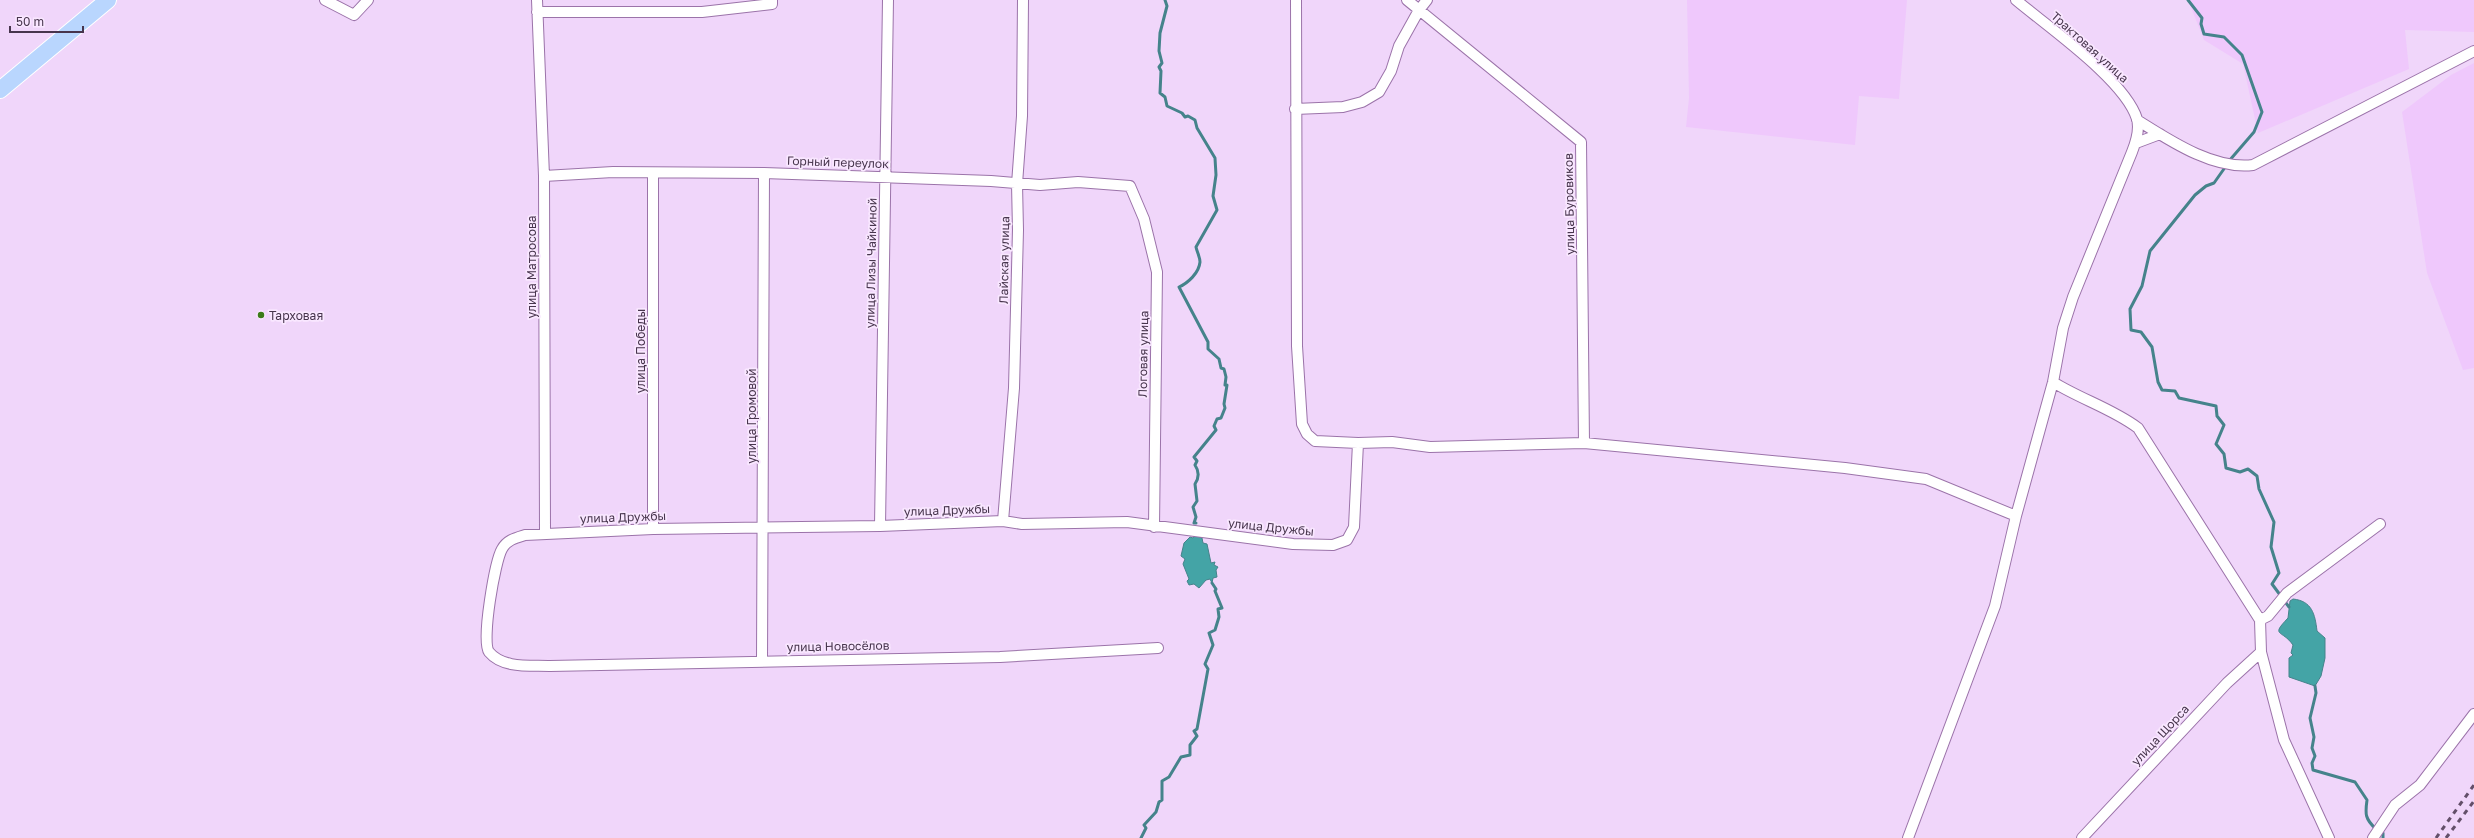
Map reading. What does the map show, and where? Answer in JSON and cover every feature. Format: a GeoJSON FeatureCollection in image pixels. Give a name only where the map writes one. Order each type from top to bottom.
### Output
{"type":"FeatureCollection","features":[{"type":"Feature","properties":{"kind":"main road"},"geometry":{"type":"LineString","coordinates":[[0,90],[108,0]]}},
{"type":"Feature","properties":{"kind":"street"},"geometry":{"type":"LineString","coordinates":[[325,0],[354,15],[368,0]]}},
{"type":"Feature","properties":{"kind":"street","name":"улица Матросова"},"geometry":{"type":"LineString","coordinates":[[537,0],[544,176],[545,533]]}},
{"type":"Feature","properties":{"kind":"street"},"geometry":{"type":"LineString","coordinates":[[537,12],[702,12],[772,4],[772,0]]}},
{"type":"Feature","properties":{"kind":"street","name":"улица Лизы Чайкиной"},"geometry":{"type":"LineString","coordinates":[[880,526],[888,0]]}},
{"type":"Feature","properties":{"kind":"street","name":"Лайская улица"},"geometry":{"type":"LineString","coordinates":[[1003,521],[1014,388],[1018,230],[1017,184],[1022,116],[1023,0]]}},
{"type":"Feature","properties":{"kind":"street"},"geometry":{"type":"LineString","coordinates":[[1296,0],[1295,110],[1297,346],[1302,424],[1307,434],[1315,441],[1358,443],[1392,442],[1430,447],[1584,443],[1845,468],[1926,479],[2016,516]]}},
{"type":"Feature","properties":{"kind":"street","name":"улица Буровиков"},"geometry":{"type":"LineString","coordinates":[[1407,0],[1581,142],[1584,443]]}},
{"type":"Feature","properties":{"kind":"street"},"geometry":{"type":"LineString","coordinates":[[1295,110],[1343,107],[1362,102],[1379,92],[1391,71],[1399,46],[1419,10],[1427,0]]}},
{"type":"Feature","properties":{"kind":"street","name":"Трактовая улица"},"geometry":{"type":"LineString","coordinates":[[2016,0],[2091,62],[2124,96],[2137,120]]}},
{"type":"Feature","properties":{"kind":"street"},"geometry":{"type":"LineString","coordinates":[[1908,838],[1994,606],[2016,516],[2053,382],[2063,328],[2073,297],[2136,143],[2137,120],[2160,134],[2208,158],[2239,167],[2253,165],[2474,51]]}},
{"type":"Feature","properties":{"kind":"street"},"geometry":{"type":"LineString","coordinates":[[2136,143],[2160,134]]}},
{"type":"Feature","properties":{"kind":"street","name":"Горный переулок"},"geometry":{"type":"LineString","coordinates":[[544,176],[613,172],[764,172],[1040,185],[1078,182],[1130,186]]}},
{"type":"Feature","properties":{"kind":"street","name":"улица Громовой"},"geometry":{"type":"LineString","coordinates":[[762,660],[764,526],[764,172]]}},
{"type":"Feature","properties":{"kind":"street","name":"улица Победы"},"geometry":{"type":"LineString","coordinates":[[653,173],[653,529]]}},
{"type":"Feature","properties":{"kind":"street","name":"Логовая улица"},"geometry":{"type":"LineString","coordinates":[[1130,186],[1144,219],[1157,272],[1154,527]]}},
{"type":"Feature","properties":{"kind":"street"},"geometry":{"type":"LineString","coordinates":[[2053,382],[2075,396],[2128,421],[2138,428],[2260,620],[2261,652],[2284,740],[2329,838]]}},
{"type":"Feature","properties":{"kind":"street","name":"улица Дружбы"},"geometry":{"type":"LineString","coordinates":[[519,665],[500,661],[488,651],[486,635],[488,613],[501,549],[510,540],[525,535],[545,533],[764,526],[880,526],[1003,521],[1022,524],[1126,522],[1154,527],[1293,544],[1333,545],[1347,540],[1354,527],[1358,443]]}},
{"type":"Feature","properties":{"kind":"street"},"geometry":{"type":"LineString","coordinates":[[2260,620],[2268,616],[2287,593],[2380,524]]}},
{"type":"Feature","properties":{"kind":"street","name":"улица Новосёлов"},"geometry":{"type":"LineString","coordinates":[[519,665],[550,666],[762,660],[1000,657],[1158,648]]}},
{"type":"Feature","properties":{"kind":"street","name":"улица Щорса"},"geometry":{"type":"LineString","coordinates":[[2082,838],[2227,683],[2261,652]]}},
{"type":"Feature","properties":{"kind":"street"},"geometry":{"type":"LineString","coordinates":[[2373,838],[2395,805],[2420,785],[2474,714]]}},
{"type":"Feature","properties":{"kind":"shaded area"},"geometry":{"type":"Polygon","coordinates":[[[1687,0],[1907,0],[1899,99],[1859,96],[1855,145],[1686,127],[1689,98],[1687,0]]]}},
{"type":"Feature","properties":{"kind":"shaded area"},"geometry":{"type":"Polygon","coordinates":[[[2188,0],[2474,0],[2474,32],[2405,30],[2409,69],[2258,133],[2243,64],[2204,40],[2188,0]]]}},
{"type":"Feature","properties":{"kind":"shaded area"},"geometry":{"type":"Polygon","coordinates":[[[2474,63],[2474,368],[2463,370],[2427,273],[2402,112],[2451,75],[2474,63]]]}},
{"type":"Feature","properties":{"kind":"shaded area"},"geometry":{"type":"Polygon","coordinates":[[[1195,535],[1202,538],[1203,543],[1207,544],[1211,563],[1215,562],[1214,565],[1218,567],[1216,570],[1217,577],[1213,578],[1212,583],[1210,579],[1206,580],[1199,588],[1194,584],[1189,585],[1187,581],[1189,579],[1183,564],[1185,559],[1181,556],[1184,543],[1190,537],[1193,538],[1195,535]]]}},
{"type":"Feature","properties":{"kind":"shaded area"},"geometry":{"type":"Polygon","coordinates":[[[2293,599],[2304,602],[2311,609],[2314,614],[2317,631],[2325,638],[2325,658],[2321,676],[2315,686],[2289,677],[2289,658],[2293,655],[2291,653],[2293,645],[2279,631],[2288,618],[2290,601],[2293,599]]]}},
{"type":"Feature","properties":{"kind":"waterway"},"geometry":{"type":"LineString","coordinates":[[1165,0],[1167,6],[1160,33],[1159,51],[1162,63],[1159,67],[1161,71],[1160,93],[1165,97],[1167,106],[1182,113],[1185,117],[1188,116],[1195,120],[1197,128],[1215,158],[1216,175],[1213,196],[1217,210],[1196,247],[1200,258],[1198,270],[1186,283],[1179,287],[1208,342],[1208,349],[1219,359],[1221,368],[1224,369],[1226,377],[1225,385],[1227,385],[1224,404],[1225,408],[1221,418],[1217,419],[1214,426],[1216,430],[1194,457],[1197,461],[1195,465],[1198,474],[1195,484],[1197,501],[1193,507],[1196,517],[1194,523],[1196,523]]}},
{"type":"Feature","properties":{"kind":"waterway"},"geometry":{"type":"LineString","coordinates":[[2188,0],[2202,18],[2201,24],[2204,34],[2224,37],[2242,55],[2262,112],[2254,132],[2229,161]]}},
{"type":"Feature","properties":{"kind":"waterway"},"geometry":{"type":"LineString","coordinates":[[2226,166],[2214,183],[2206,186],[2195,195],[2150,251],[2142,286],[2130,309],[2131,330],[2141,332],[2152,347],[2158,382],[2162,390],[2175,391],[2179,398],[2216,406],[2217,416],[2224,425],[2216,444],[2224,454],[2226,468],[2240,472],[2248,469],[2257,476],[2259,489],[2274,522],[2271,547],[2279,573],[2272,584],[2289,607]]}},
{"type":"Feature","properties":{"kind":"waterway"},"geometry":{"type":"LineString","coordinates":[[1141,838],[1146,828],[1144,825],[1156,812],[1159,802],[1162,800],[1162,781],[1169,777],[1181,757],[1190,755],[1190,745],[1197,736],[1194,731],[1197,729],[1208,669],[1205,664],[1213,645],[1209,633],[1215,630],[1219,617],[1218,609],[1222,608],[1215,591],[1216,589],[1212,583]]}},
{"type":"Feature","properties":{"kind":"waterway"},"geometry":{"type":"LineString","coordinates":[[2315,686],[2316,693],[2310,718],[2314,737],[2312,748],[2315,756],[2312,763],[2313,770],[2355,782],[2367,800],[2367,816],[2376,829]]}},
{"type":"Feature","properties":{"kind":"waterway"},"geometry":{"type":"LineString","coordinates":[[2380,833],[2383,833],[2383,838]]}},
{"type":"Feature","properties":{"kind":"railway"},"geometry":{"type":"LineString","coordinates":[[2436,838],[2474,785]]}},
{"type":"Feature","properties":{"kind":"railway"},"geometry":{"type":"LineString","coordinates":[[2446,838],[2474,801]]}},
{"type":"Feature","properties":{"kind":"place","name":"Тарховая"},"geometry":{"type":"Point","coordinates":[261,315]}}]}
